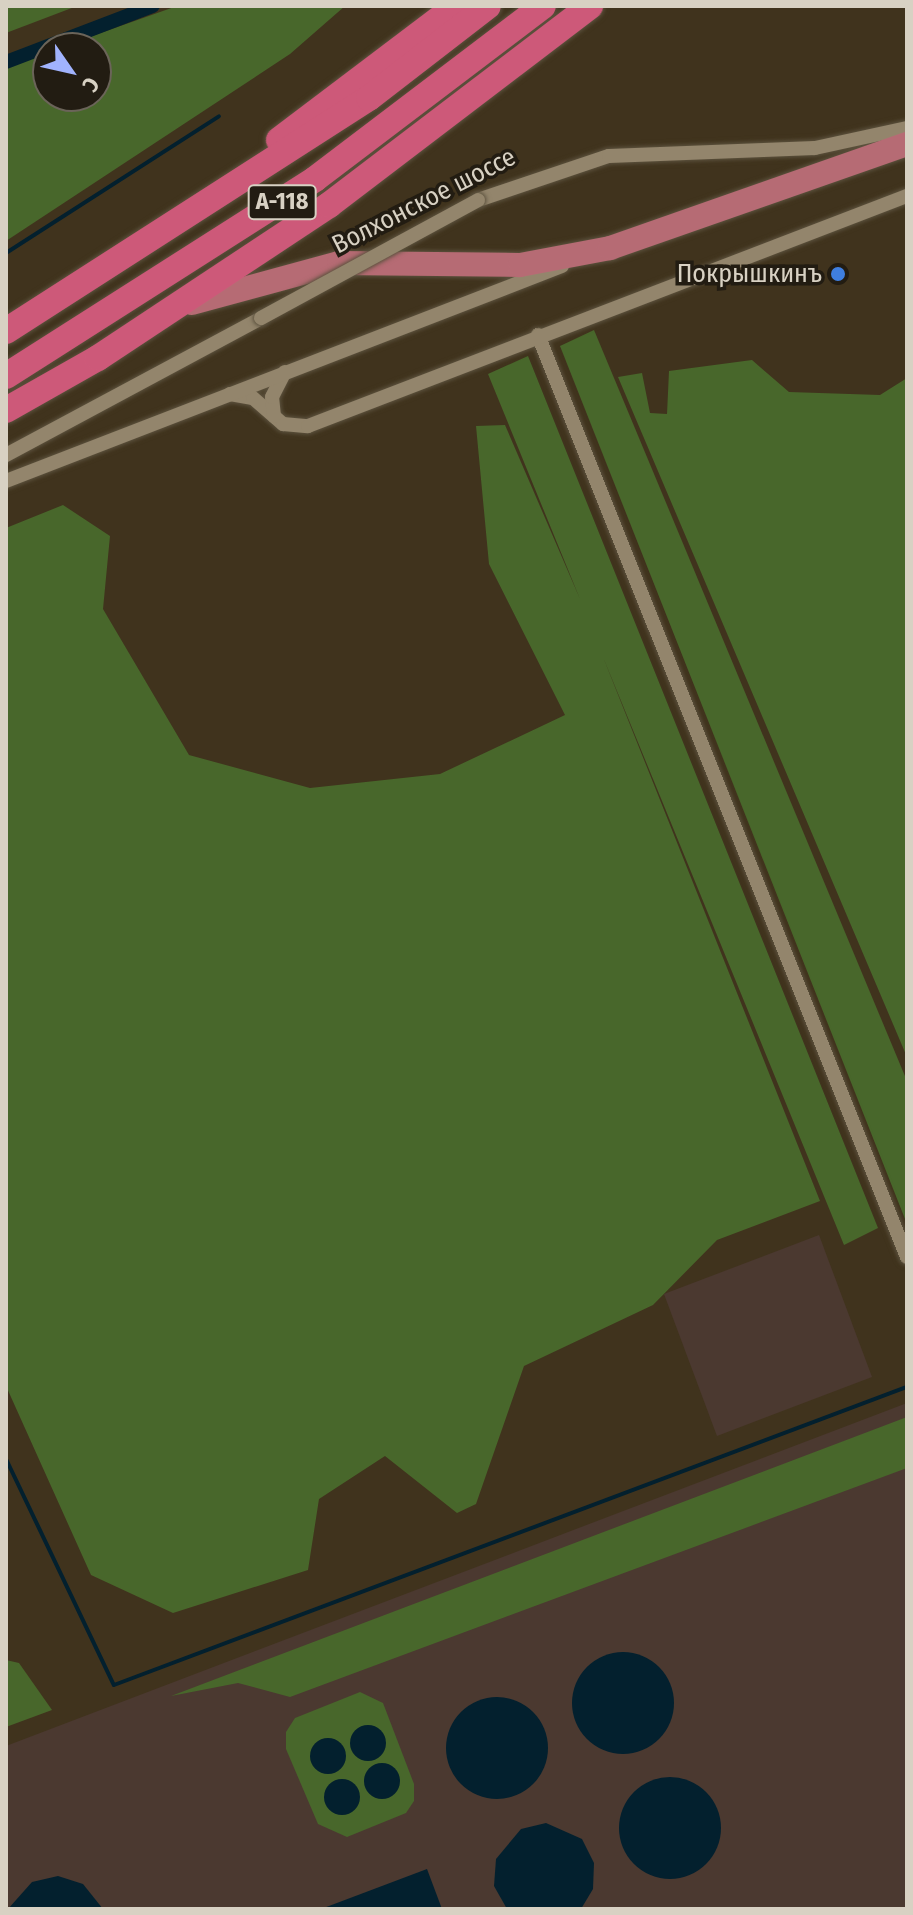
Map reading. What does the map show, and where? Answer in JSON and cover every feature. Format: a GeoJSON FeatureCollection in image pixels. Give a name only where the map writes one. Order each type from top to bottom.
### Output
{"type":"FeatureCollection","features":[{"type":"Feature","properties":{"kind":"highway"},"geometry":{"type":"LineString","coordinates":[[124,259],[456,6]]}},
{"type":"Feature","properties":{"kind":"highway","name":"А-118"},"geometry":{"type":"LineString","coordinates":[[6,331],[124,259],[369,98],[488,6]]}},
{"type":"Feature","properties":{"kind":"highway","name":"А-118"},"geometry":{"type":"LineString","coordinates":[[6,376],[315,179],[543,6]]}},
{"type":"Feature","properties":{"kind":"highway"},"geometry":{"type":"LineString","coordinates":[[6,410],[171,311],[403,152],[590,6]]}},
{"type":"Feature","properties":{"kind":"main road"},"geometry":{"type":"LineString","coordinates":[[171,311],[339,263],[520,265],[610,248],[907,144]]}},
{"type":"Feature","properties":{"kind":"street","name":"Волхонское шоссе"},"geometry":{"type":"LineString","coordinates":[[6,455],[478,200],[609,156],[815,148],[907,128]]}},
{"type":"Feature","properties":{"kind":"street"},"geometry":{"type":"LineString","coordinates":[[230,394],[247,394],[274,416],[296,428],[308,426],[538,335],[907,196]]}},
{"type":"Feature","properties":{"kind":"street"},"geometry":{"type":"LineString","coordinates":[[6,481],[610,248]]}},
{"type":"Feature","properties":{"kind":"street"},"geometry":{"type":"LineString","coordinates":[[538,335],[907,1257]]}},
{"type":"Feature","properties":{"kind":"street"},"geometry":{"type":"LineString","coordinates":[[274,416],[272,397],[286,372]]}},
{"type":"Feature","properties":{"kind":"shaded area"},"geometry":{"type":"Polygon","coordinates":[[[819,1235],[872,1377],[717,1436],[664,1294],[819,1235]]]}},
{"type":"Feature","properties":{"kind":"shaded area"},"geometry":{"type":"Polygon","coordinates":[[[907,1403],[907,1909],[6,1909],[6,1746],[907,1403]]]}},
{"type":"Feature","properties":{"kind":"green space"},"geometry":{"type":"Polygon","coordinates":[[[6,6],[77,6],[6,33],[6,6]]]}},
{"type":"Feature","properties":{"kind":"green space"},"geometry":{"type":"Polygon","coordinates":[[[177,6],[345,6],[290,54],[6,241],[6,68],[32,58],[32,112],[112,112],[112,32],[103,32],[177,6]]]}},
{"type":"Feature","properties":{"kind":"green space"},"geometry":{"type":"Polygon","coordinates":[[[594,330],[907,1081],[907,1224],[560,346],[594,330]]]}},
{"type":"Feature","properties":{"kind":"green space"},"geometry":{"type":"Polygon","coordinates":[[[528,356],[878,1228],[844,1245],[603,657],[820,1201],[717,1240],[653,1305],[524,1366],[476,1504],[457,1513],[385,1456],[319,1499],[308,1570],[173,1613],[91,1575],[6,1386],[6,528],[63,505],[110,536],[103,609],[189,755],[310,788],[440,774],[565,715],[489,564],[476,426],[505,425],[580,599],[488,374],[528,356]]]}},
{"type":"Feature","properties":{"kind":"green space"},"geometry":{"type":"Polygon","coordinates":[[[752,360],[789,392],[880,395],[907,378],[907,1057],[618,377],[642,373],[650,413],[667,414],[669,371],[752,360]]]}},
{"type":"Feature","properties":{"kind":"green space"},"geometry":{"type":"Polygon","coordinates":[[[907,1417],[907,1468],[290,1697],[238,1683],[171,1696],[907,1417]]]}},
{"type":"Feature","properties":{"kind":"green space"},"geometry":{"type":"Polygon","coordinates":[[[6,1660],[19,1663],[52,1710],[6,1727],[6,1660]]]}},
{"type":"Feature","properties":{"kind":"green space"},"geometry":{"type":"Polygon","coordinates":[[[360,1692],[383,1703],[414,1784],[414,1801],[406,1813],[347,1837],[318,1824],[286,1749],[286,1732],[295,1718],[360,1692]]]}},
{"type":"Feature","properties":{"kind":"water"},"geometry":{"type":"Polygon","coordinates":[[[623,1652],[643,1656],[659,1667],[670,1683],[674,1703],[670,1723],[659,1739],[643,1750],[623,1754],[603,1750],[587,1739],[576,1723],[572,1703],[576,1683],[587,1667],[603,1656],[623,1652]]]}},
{"type":"Feature","properties":{"kind":"water"},"geometry":{"type":"Polygon","coordinates":[[[497,1697],[517,1701],[533,1712],[544,1728],[548,1748],[544,1768],[533,1784],[517,1795],[497,1799],[477,1795],[461,1784],[450,1768],[446,1748],[450,1728],[461,1712],[477,1701],[497,1697]]]}},
{"type":"Feature","properties":{"kind":"water"},"geometry":{"type":"Polygon","coordinates":[[[368,1725],[381,1730],[386,1743],[381,1756],[368,1761],[355,1756],[350,1743],[355,1730],[368,1725]]]}},
{"type":"Feature","properties":{"kind":"water"},"geometry":{"type":"Polygon","coordinates":[[[328,1738],[341,1743],[346,1756],[341,1769],[328,1774],[315,1769],[310,1756],[315,1743],[328,1738]]]}},
{"type":"Feature","properties":{"kind":"water"},"geometry":{"type":"Polygon","coordinates":[[[382,1763],[395,1768],[400,1781],[395,1794],[382,1799],[369,1794],[364,1781],[369,1768],[382,1763]]]}},
{"type":"Feature","properties":{"kind":"water"},"geometry":{"type":"Polygon","coordinates":[[[670,1777],[690,1781],[706,1792],[717,1808],[721,1828],[717,1848],[706,1864],[690,1875],[670,1879],[650,1875],[634,1864],[623,1848],[619,1828],[623,1808],[634,1792],[650,1781],[670,1777]]]}},
{"type":"Feature","properties":{"kind":"water"},"geometry":{"type":"Polygon","coordinates":[[[342,1779],[355,1784],[360,1797],[355,1810],[342,1815],[329,1810],[324,1797],[329,1784],[342,1779]]]}},
{"type":"Feature","properties":{"kind":"water"},"geometry":{"type":"Polygon","coordinates":[[[546,1823],[582,1839],[594,1863],[593,1889],[581,1909],[507,1909],[494,1886],[496,1859],[521,1829],[546,1823]]]}},
{"type":"Feature","properties":{"kind":"water"},"geometry":{"type":"Polygon","coordinates":[[[427,1869],[442,1909],[321,1909],[427,1869]]]}},
{"type":"Feature","properties":{"kind":"water"},"geometry":{"type":"Polygon","coordinates":[[[58,1876],[83,1884],[103,1909],[8,1909],[32,1882],[58,1876]]]}},
{"type":"Feature","properties":{"kind":"waterway"},"geometry":{"type":"LineString","coordinates":[[6,62],[153,6]]}},
{"type":"Feature","properties":{"kind":"waterway"},"geometry":{"type":"LineString","coordinates":[[6,253],[219,116]]}},
{"type":"Feature","properties":{"kind":"waterway"},"geometry":{"type":"LineString","coordinates":[[6,1459],[114,1685],[907,1387]]}},
{"type":"Feature","properties":{"kind":"place","name":"Покрышкинъ"},"geometry":{"type":"Point","coordinates":[838,274]}}]}
